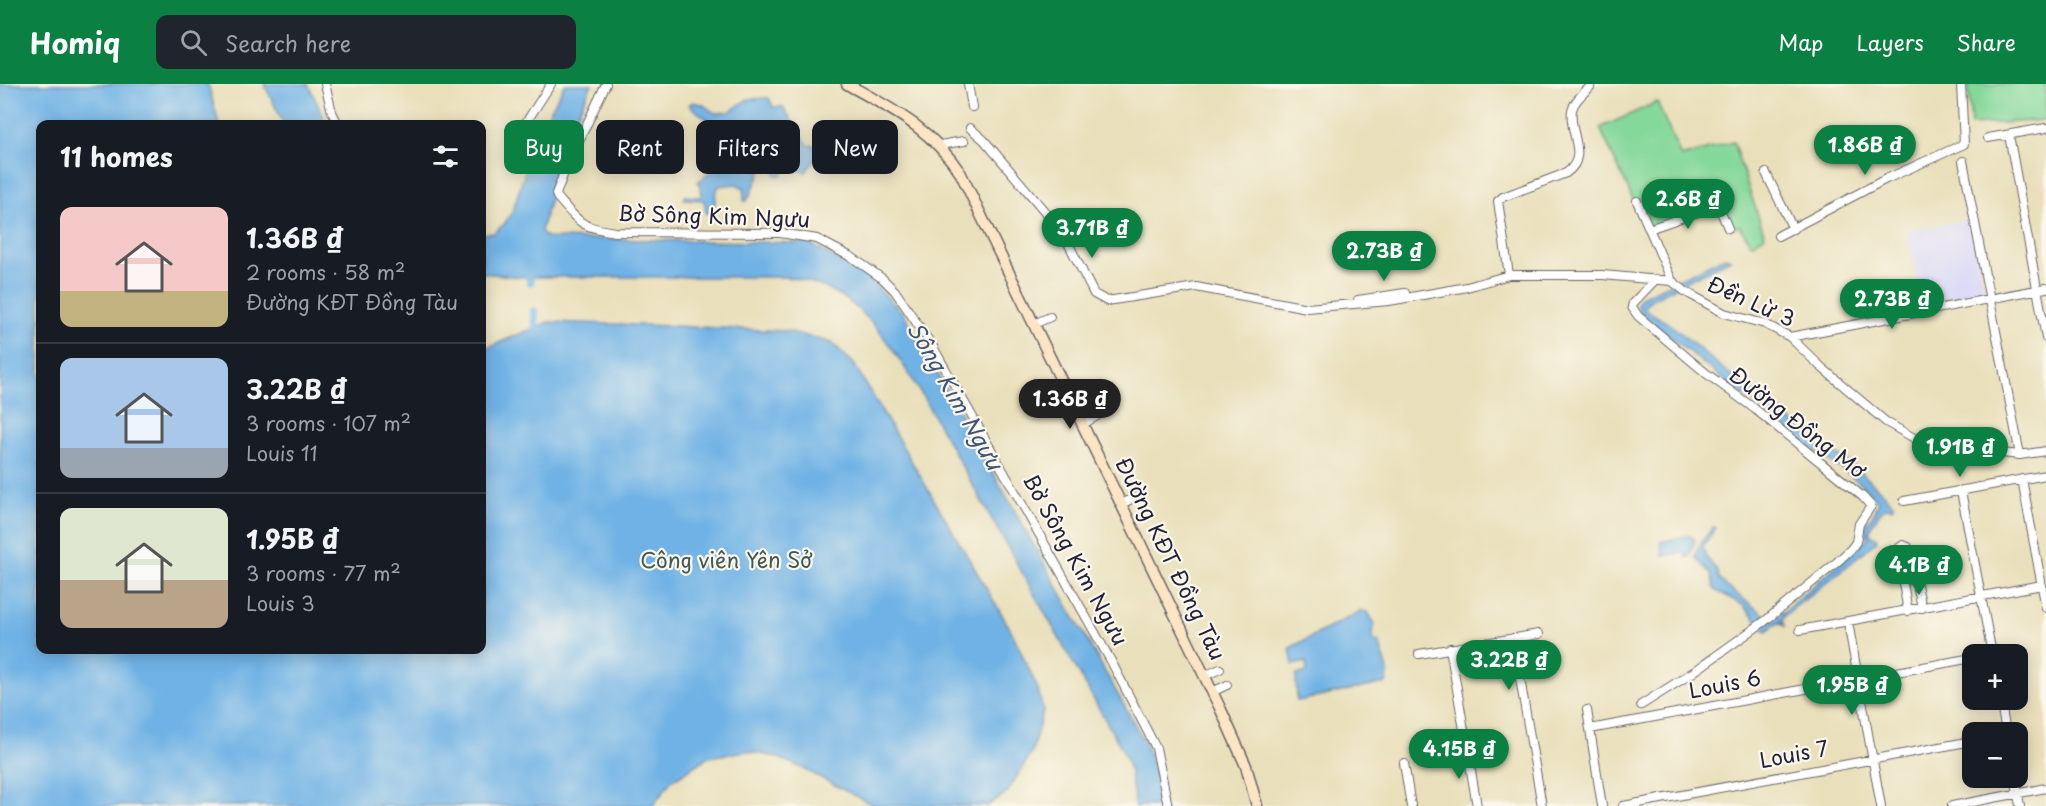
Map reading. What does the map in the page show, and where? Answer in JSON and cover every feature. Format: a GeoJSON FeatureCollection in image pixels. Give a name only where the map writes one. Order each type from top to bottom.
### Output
{"type":"FeatureCollection","features":[{"type":"Feature","properties":{"kind":"main road","name":"Đường KĐT Đồng Tàu"},"geometry":{"type":"LineString","coordinates":[[847,84],[914,123],[940,145],[961,174],[1212,692],[1245,766],[1257,806]]}},
{"type":"Feature","properties":{"kind":"street"},"geometry":{"type":"LineString","coordinates":[[325,84],[336,120]]}},
{"type":"Feature","properties":{"kind":"street"},"geometry":{"type":"LineString","coordinates":[[528,120],[552,84]]}},
{"type":"Feature","properties":{"kind":"street","name":"Bờ Sông Kim Ngưu"},"geometry":{"type":"LineString","coordinates":[[606,84],[556,194],[573,216],[586,227],[615,232],[780,233],[817,239],[853,258],[883,279],[911,313],[949,376],[1111,661],[1156,748],[1168,806]]}},
{"type":"Feature","properties":{"kind":"street"},"geometry":{"type":"LineString","coordinates":[[968,84],[972,107]]}},
{"type":"Feature","properties":{"kind":"street"},"geometry":{"type":"LineString","coordinates":[[1778,236],[1886,179],[1964,144],[1961,84]]}},
{"type":"Feature","properties":{"kind":"street"},"geometry":{"type":"LineString","coordinates":[[1509,275],[1498,201],[1566,173],[1574,167],[1578,158],[1572,110],[1580,96],[1590,87]]}},
{"type":"Feature","properties":{"kind":"street"},"geometry":{"type":"LineString","coordinates":[[970,128],[984,140],[1063,233],[1094,294],[1107,301],[1196,287],[1307,308],[1389,301],[1467,287],[1509,275],[1602,274],[1672,281]]}},
{"type":"Feature","properties":{"kind":"street"},"geometry":{"type":"LineString","coordinates":[[1988,138],[2046,128]]}},
{"type":"Feature","properties":{"kind":"street"},"geometry":{"type":"LineString","coordinates":[[2009,135],[2042,289],[2046,338]]}},
{"type":"Feature","properties":{"kind":"street"},"geometry":{"type":"LineString","coordinates":[[940,145],[964,141]]}},
{"type":"Feature","properties":{"kind":"street"},"geometry":{"type":"LineString","coordinates":[[1963,161],[2020,455]]}},
{"type":"Feature","properties":{"kind":"street"},"geometry":{"type":"LineString","coordinates":[[1766,173],[1793,229]]}},
{"type":"Feature","properties":{"kind":"street"},"geometry":{"type":"LineString","coordinates":[[1637,201],[1672,281]]}},
{"type":"Feature","properties":{"kind":"street"},"geometry":{"type":"LineString","coordinates":[[1649,230],[1718,205],[1728,228]]}},
{"type":"Feature","properties":{"kind":"street","name":"Đường Đồng Mơ"},"geometry":{"type":"LineString","coordinates":[[1641,705],[1692,674],[1765,621],[1836,563],[1856,542],[1859,524],[1871,506],[1755,408],[1707,374],[1638,316],[1632,307],[1633,303],[1656,279]]}},
{"type":"Feature","properties":{"kind":"street","name":"Đền Lừ 3"},"geometry":{"type":"LineString","coordinates":[[1672,281],[1724,313],[1765,324],[1791,337],[1820,366],[1886,422],[1921,441],[1938,446],[2020,455],[2046,451]]}},
{"type":"Feature","properties":{"kind":"street"},"geometry":{"type":"LineString","coordinates":[[1791,337],[2042,289]]}},
{"type":"Feature","properties":{"kind":"street"},"geometry":{"type":"LineString","coordinates":[[1034,324],[1050,317]]}},
{"type":"Feature","properties":{"kind":"street"},"geometry":{"type":"LineString","coordinates":[[1074,405],[1089,398]]}},
{"type":"Feature","properties":{"kind":"street"},"geometry":{"type":"LineString","coordinates":[[1083,423],[1097,416]]}},
{"type":"Feature","properties":{"kind":"street"},"geometry":{"type":"LineString","coordinates":[[1904,501],[2046,475]]}},
{"type":"Feature","properties":{"kind":"street"},"geometry":{"type":"LineString","coordinates":[[2022,479],[2046,608]]}},
{"type":"Feature","properties":{"kind":"street"},"geometry":{"type":"LineString","coordinates":[[1961,491],[1990,644]]}},
{"type":"Feature","properties":{"kind":"street"},"geometry":{"type":"LineString","coordinates":[[1121,504],[1136,497]]}},
{"type":"Feature","properties":{"kind":"street"},"geometry":{"type":"LineString","coordinates":[[1908,611],[1898,556],[1899,548],[1903,545],[1908,547],[1910,553],[1922,608]]}},
{"type":"Feature","properties":{"kind":"street"},"geometry":{"type":"LineString","coordinates":[[1800,630],[2042,585]]}},
{"type":"Feature","properties":{"kind":"street"},"geometry":{"type":"LineString","coordinates":[[1848,622],[1881,806]]}},
{"type":"Feature","properties":{"kind":"street"},"geometry":{"type":"LineString","coordinates":[[1419,654],[1539,633]]}},
{"type":"Feature","properties":{"kind":"street"},"geometry":{"type":"LineString","coordinates":[[1513,638],[1542,806]]}},
{"type":"Feature","properties":{"kind":"street"},"geometry":{"type":"LineString","coordinates":[[1450,648],[1477,806]]}},
{"type":"Feature","properties":{"kind":"street","name":"Louis 6"},"geometry":{"type":"LineString","coordinates":[[1590,729],[1962,660]]}},
{"type":"Feature","properties":{"kind":"street"},"geometry":{"type":"LineString","coordinates":[[1204,676],[1220,669]]}},
{"type":"Feature","properties":{"kind":"street"},"geometry":{"type":"LineString","coordinates":[[1212,692],[1227,685]]}},
{"type":"Feature","properties":{"kind":"street"},"geometry":{"type":"LineString","coordinates":[[1587,710],[1602,806]]}},
{"type":"Feature","properties":{"kind":"street","name":"Louis 7"},"geometry":{"type":"LineString","coordinates":[[1623,806],[1962,743]]}},
{"type":"Feature","properties":{"kind":"street"},"geometry":{"type":"LineString","coordinates":[[1404,763],[1411,806]]}},
{"type":"Feature","properties":{"kind":"street"},"geometry":{"type":"LineString","coordinates":[[2017,788],[2020,806]]}},
{"type":"Feature","properties":{"kind":"street"},"geometry":{"type":"LineString","coordinates":[[1956,806],[2046,788]]}},
{"type":"Feature","properties":{"kind":"shaded area"},"geometry":{"type":"Polygon","coordinates":[[[1970,219],[1984,291],[1921,303],[1907,231],[1970,219]]]}},
{"type":"Feature","properties":{"kind":"green space"},"geometry":{"type":"Polygon","coordinates":[[[1968,84],[2045,84],[2046,120],[1971,125],[1968,84]]]}},
{"type":"Feature","properties":{"kind":"green space"},"geometry":{"type":"Polygon","coordinates":[[[1657,102],[1681,157],[1733,142],[1765,236],[1751,244],[1740,226],[1730,229],[1719,204],[1647,230],[1600,128],[1657,102]]]}},
{"type":"Feature","properties":{"kind":"water","name":"Công viên Yên Sở"},"geometry":{"type":"Polygon","coordinates":[[[0,84],[208,84],[218,120],[36,120],[36,654],[486,654],[486,348],[548,322],[787,331],[832,343],[854,364],[1011,630],[1038,689],[1043,711],[1032,752],[1007,793],[987,806],[875,806],[802,768],[776,757],[747,751],[708,757],[671,781],[653,806],[0,806],[0,84]]]}},
{"type":"Feature","properties":{"kind":"water"},"geometry":{"type":"Polygon","coordinates":[[[264,84],[308,84],[325,120],[282,120],[264,84]]]}},
{"type":"Feature","properties":{"kind":"water"},"geometry":{"type":"Polygon","coordinates":[[[565,84],[592,84],[575,120],[545,120],[565,84]]]}},
{"type":"Feature","properties":{"kind":"water"},"geometry":{"type":"Polygon","coordinates":[[[769,98],[773,107],[783,107],[792,120],[708,120],[689,105],[693,102],[702,104],[715,113],[729,112],[748,99],[769,98]]]}},
{"type":"Feature","properties":{"kind":"water"},"geometry":{"type":"Polygon","coordinates":[[[800,133],[808,145],[812,146],[812,164],[806,172],[800,171],[800,133]]]}},
{"type":"Feature","properties":{"kind":"water"},"geometry":{"type":"Polygon","coordinates":[[[524,174],[557,174],[541,230],[543,235],[549,238],[808,243],[863,273],[904,314],[1144,741],[1155,771],[1160,806],[1135,806],[1129,767],[1124,753],[919,390],[880,333],[850,302],[810,282],[786,277],[522,277],[486,273],[486,234],[494,233],[512,213],[524,174]]]}},
{"type":"Feature","properties":{"kind":"water"},"geometry":{"type":"Polygon","coordinates":[[[708,174],[760,174],[747,201],[744,201],[744,188],[736,184],[719,186],[714,212],[710,214],[706,213],[704,200],[684,199],[685,196],[700,197],[702,193],[698,182],[708,174]]]}},
{"type":"Feature","properties":{"kind":"water"},"geometry":{"type":"Polygon","coordinates":[[[1725,257],[1731,259],[1650,300],[1645,307],[1646,310],[1671,325],[1728,373],[1768,401],[1825,450],[1852,465],[1894,505],[1892,508],[1883,509],[1870,529],[1869,532],[1876,537],[1877,541],[1785,615],[1782,620],[1785,627],[1780,622],[1766,631],[1743,605],[1715,590],[1711,574],[1695,557],[1700,544],[1713,527],[1716,528],[1703,546],[1706,557],[1718,572],[1719,578],[1726,586],[1773,621],[1868,538],[1864,526],[1875,512],[1878,501],[1859,482],[1793,435],[1762,407],[1736,390],[1641,313],[1637,304],[1641,297],[1725,257]]]}},
{"type":"Feature","properties":{"kind":"water"},"geometry":{"type":"Polygon","coordinates":[[[1689,535],[1695,540],[1689,557],[1686,557],[1685,552],[1663,556],[1661,542],[1689,535]]]}},
{"type":"Feature","properties":{"kind":"water"},"geometry":{"type":"Polygon","coordinates":[[[1361,611],[1368,612],[1374,623],[1373,638],[1375,642],[1379,641],[1388,672],[1386,683],[1297,701],[1296,675],[1307,672],[1306,662],[1293,665],[1290,648],[1361,611]]]}},
{"type":"Feature","properties":{"kind":"waterway"},"geometry":{"type":"LineString","coordinates":[[529,268],[530,282]]}},
{"type":"Feature","properties":{"kind":"waterway"},"geometry":{"type":"LineString","coordinates":[[534,311],[536,328]]}},
{"type":"Feature","properties":{"kind":"water label","name":"Sông Kim Ngưu"},"geometry":{"type":"Point","coordinates":[955,396]}}]}
